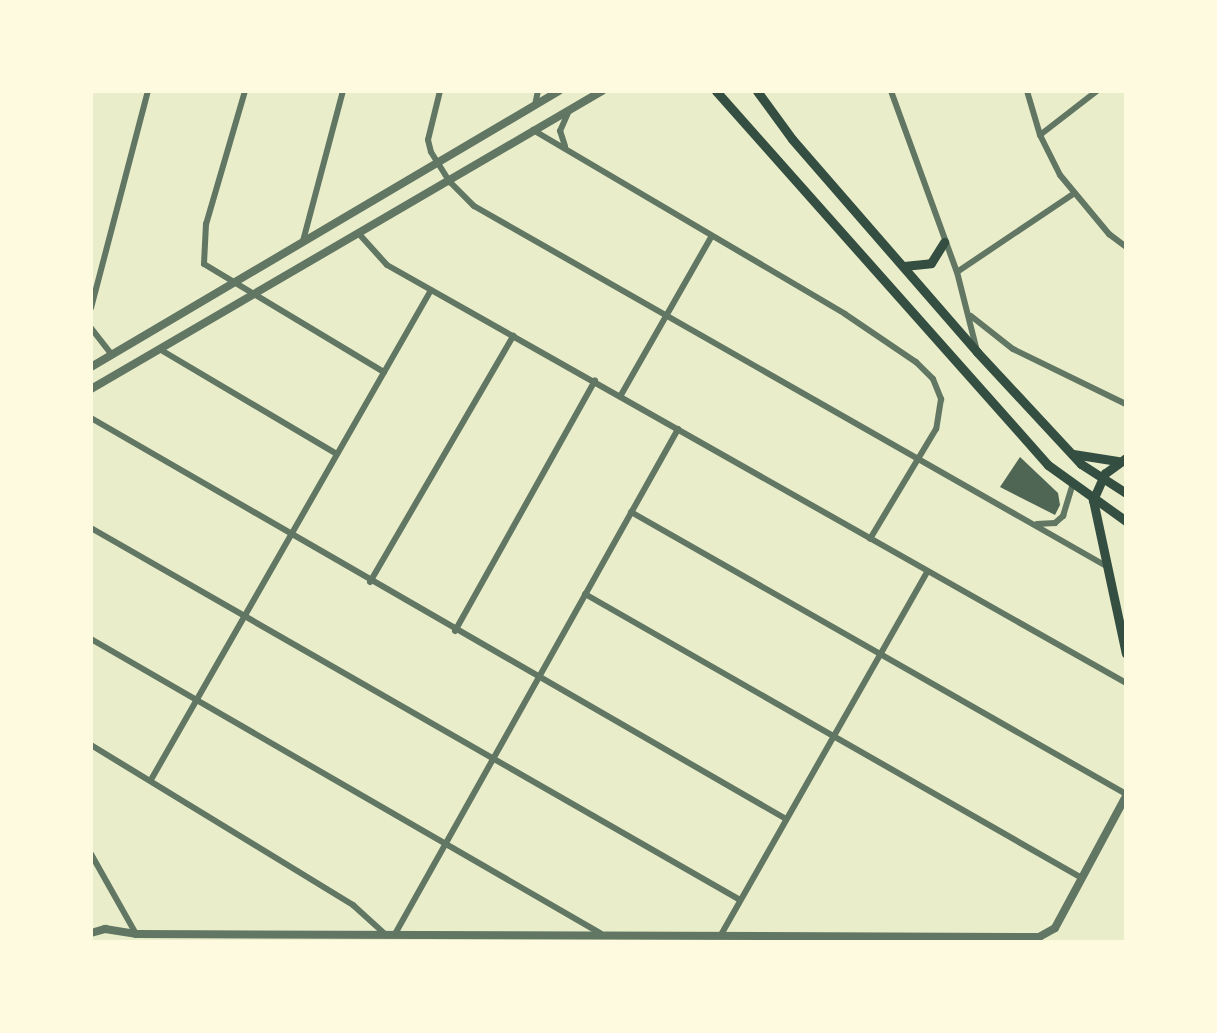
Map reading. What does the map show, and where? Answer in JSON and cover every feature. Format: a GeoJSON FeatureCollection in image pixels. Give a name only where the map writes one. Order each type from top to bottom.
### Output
{"type":"FeatureCollection","features":[{"type":"Feature","properties":{"kind":"main road"},"geometry":{"type":"LineString","coordinates":[[716,91],[988,400],[1072,486],[1126,520]]}},
{"type":"Feature","properties":{"kind":"main road"},"geometry":{"type":"LineString","coordinates":[[757,91],[792,139],[977,352],[1070,453],[1101,478],[1126,493]]}},
{"type":"Feature","properties":{"kind":"main road"},"geometry":{"type":"LineString","coordinates":[[904,266],[931,263],[944,242]]}},
{"type":"Feature","properties":{"kind":"main road"},"geometry":{"type":"LineString","coordinates":[[1070,453],[1122,459]]}},
{"type":"Feature","properties":{"kind":"main road"},"geometry":{"type":"LineString","coordinates":[[1122,459],[1101,478],[1093,500],[1110,568],[1126,654]]}},
{"type":"Feature","properties":{"kind":"street"},"geometry":{"type":"LineString","coordinates":[[91,308],[148,91]]}},
{"type":"Feature","properties":{"kind":"street"},"geometry":{"type":"LineString","coordinates":[[245,91],[202,244],[204,264],[384,372]]}},
{"type":"Feature","properties":{"kind":"street"},"geometry":{"type":"LineString","coordinates":[[303,243],[343,91]]}},
{"type":"Feature","properties":{"kind":"street"},"geometry":{"type":"LineString","coordinates":[[440,91],[428,139],[438,164],[450,182],[491,217],[667,314],[1110,568]]}},
{"type":"Feature","properties":{"kind":"street"},"geometry":{"type":"LineString","coordinates":[[534,105],[538,91]]}},
{"type":"Feature","properties":{"kind":"street"},"geometry":{"type":"LineString","coordinates":[[91,367],[235,285],[559,91]]}},
{"type":"Feature","properties":{"kind":"street"},"geometry":{"type":"LineString","coordinates":[[91,389],[256,296],[602,91]]}},
{"type":"Feature","properties":{"kind":"street"},"geometry":{"type":"LineString","coordinates":[[891,91],[957,272],[971,316],[977,352]]}},
{"type":"Feature","properties":{"kind":"street"},"geometry":{"type":"LineString","coordinates":[[1027,91],[1040,135],[1073,194],[1126,247]]}},
{"type":"Feature","properties":{"kind":"street"},"geometry":{"type":"LineString","coordinates":[[1040,135],[1097,91]]}},
{"type":"Feature","properties":{"kind":"street"},"geometry":{"type":"LineString","coordinates":[[566,148],[560,131],[569,111]]}},
{"type":"Feature","properties":{"kind":"street"},"geometry":{"type":"LineString","coordinates":[[533,130],[845,314],[916,362],[933,379],[941,410],[919,458],[870,539]]}},
{"type":"Feature","properties":{"kind":"street"},"geometry":{"type":"LineString","coordinates":[[957,272],[1073,194]]}},
{"type":"Feature","properties":{"kind":"street"},"geometry":{"type":"LineString","coordinates":[[360,235],[387,265],[595,380],[927,572],[1126,683]]}},
{"type":"Feature","properties":{"kind":"street"},"geometry":{"type":"LineString","coordinates":[[621,395],[711,237]]}},
{"type":"Feature","properties":{"kind":"street"},"geometry":{"type":"LineString","coordinates":[[152,778],[431,290]]}},
{"type":"Feature","properties":{"kind":"street"},"geometry":{"type":"LineString","coordinates":[[971,316],[1013,349],[1126,404]]}},
{"type":"Feature","properties":{"kind":"street"},"geometry":{"type":"LineString","coordinates":[[91,328],[113,355]]}},
{"type":"Feature","properties":{"kind":"street"},"geometry":{"type":"LineString","coordinates":[[370,582],[513,336]]}},
{"type":"Feature","properties":{"kind":"street"},"geometry":{"type":"LineString","coordinates":[[161,351],[337,454]]}},
{"type":"Feature","properties":{"kind":"street"},"geometry":{"type":"LineString","coordinates":[[455,631],[595,380]]}},
{"type":"Feature","properties":{"kind":"street"},"geometry":{"type":"LineString","coordinates":[[91,418],[290,536],[786,819]]}},
{"type":"Feature","properties":{"kind":"street"},"geometry":{"type":"LineString","coordinates":[[396,934],[678,429]]}},
{"type":"Feature","properties":{"kind":"street"},"geometry":{"type":"LineString","coordinates":[[1032,522],[1049,524],[1063,516],[1072,486]]}},
{"type":"Feature","properties":{"kind":"street"},"geometry":{"type":"LineString","coordinates":[[91,933],[105,929],[136,934],[1048,935],[1126,795],[631,512]]}},
{"type":"Feature","properties":{"kind":"street"},"geometry":{"type":"LineString","coordinates":[[91,527],[740,900]]}},
{"type":"Feature","properties":{"kind":"street"},"geometry":{"type":"LineString","coordinates":[[722,933],[927,572]]}},
{"type":"Feature","properties":{"kind":"street"},"geometry":{"type":"LineString","coordinates":[[585,594],[1080,877]]}},
{"type":"Feature","properties":{"kind":"street"},"geometry":{"type":"LineString","coordinates":[[91,639],[444,846],[600,933]]}},
{"type":"Feature","properties":{"kind":"street"},"geometry":{"type":"LineString","coordinates":[[91,745],[152,778],[354,905],[385,934]]}},
{"type":"Feature","properties":{"kind":"street"},"geometry":{"type":"LineString","coordinates":[[91,854],[136,934]]}},
{"type":"Feature","properties":{"kind":"building"},"geometry":{"type":"Polygon","coordinates":[[[1020,457],[1058,493],[1060,505],[1055,515],[1000,487],[1020,457]]]}}]}
